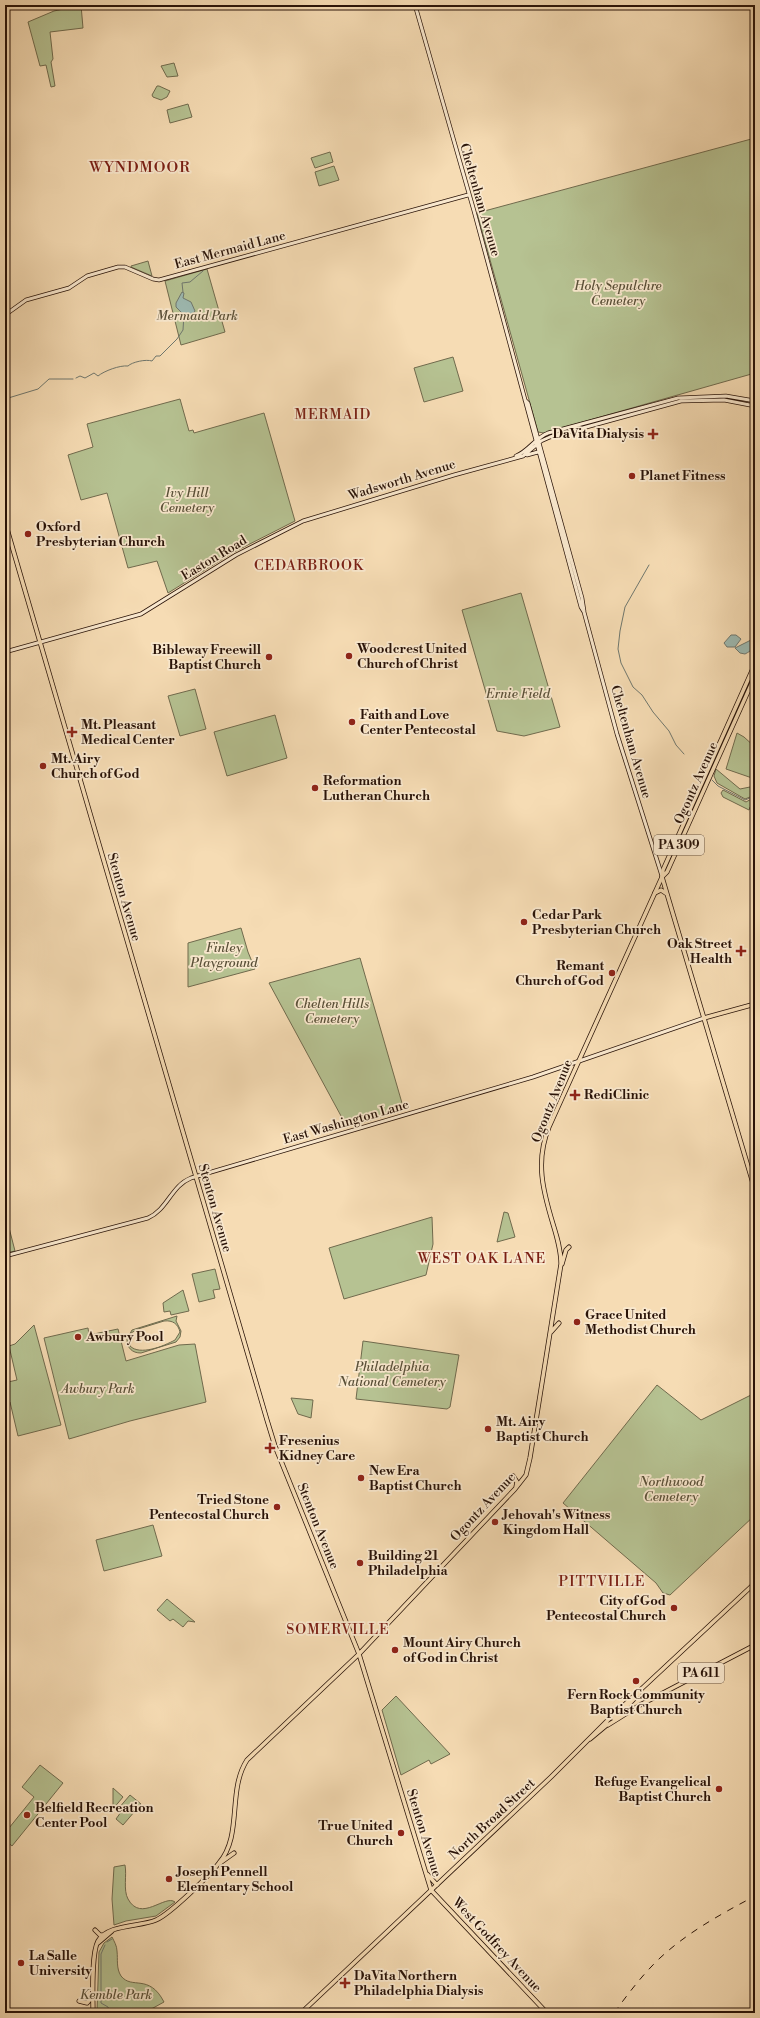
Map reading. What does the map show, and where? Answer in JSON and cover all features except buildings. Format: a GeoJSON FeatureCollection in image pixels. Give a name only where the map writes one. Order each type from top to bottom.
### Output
{"type":"FeatureCollection","features":[{"type":"Feature","properties":{"kind":"main road","name":"Cheltenham Avenue"},"geometry":{"type":"LineString","coordinates":[[415,5],[536,444],[540,452]]}},
{"type":"Feature","properties":{"kind":"main road","name":"East Mermaid Lane"},"geometry":{"type":"LineString","coordinates":[[5,315],[26,300],[69,288],[87,276],[118,267],[125,267],[153,279],[159,280],[468,195]]}},
{"type":"Feature","properties":{"kind":"main road"},"geometry":{"type":"LineString","coordinates":[[536,444],[546,436],[678,398],[726,396],[755,401]]}},
{"type":"Feature","properties":{"kind":"main road","name":"Cheltenham Avenue"},"geometry":{"type":"LineString","coordinates":[[525,400],[528,403],[536,430],[540,452],[581,607],[584,612],[617,734],[662,877]]}},
{"type":"Feature","properties":{"kind":"main road"},"geometry":{"type":"LineString","coordinates":[[536,430],[546,436],[681,401],[712,400],[755,406]]}},
{"type":"Feature","properties":{"kind":"main road"},"geometry":{"type":"LineString","coordinates":[[523,456],[540,452],[546,436]]}},
{"type":"Feature","properties":{"kind":"main road","name":"Wadsworth Avenue"},"geometry":{"type":"LineString","coordinates":[[299,523],[523,456],[536,444]]}},
{"type":"Feature","properties":{"kind":"main road","name":"Wadsworth Avenue"},"geometry":{"type":"LineString","coordinates":[[511,459],[536,444]]}},
{"type":"Feature","properties":{"kind":"main road","name":"Stenton Avenue"},"geometry":{"type":"LineString","coordinates":[[5,522],[271,1434],[359,1654],[431,1890]]}},
{"type":"Feature","properties":{"kind":"main road","name":"Easton Road"},"geometry":{"type":"LineString","coordinates":[[5,652],[40,644],[141,614],[238,554],[299,523]]}},
{"type":"Feature","properties":{"kind":"main road","name":"PA 309"},"geometry":{"type":"LineString","coordinates":[[733,718],[755,664]]}},
{"type":"Feature","properties":{"kind":"main road","name":"PA 309"},"geometry":{"type":"LineString","coordinates":[[733,718],[755,676]]}},
{"type":"Feature","properties":{"kind":"main road","name":"Ogontz Avenue"},"geometry":{"type":"LineString","coordinates":[[104,1934],[131,1924],[151,1922],[163,1916],[219,1863],[230,1844],[237,1786],[244,1765],[251,1756],[359,1654],[526,1475],[560,1267],[559,1246],[542,1184],[541,1159],[547,1134],[662,877],[667,872],[733,718]]}},
{"type":"Feature","properties":{"kind":"main road"},"geometry":{"type":"LineString","coordinates":[[662,877],[755,1190]]}},
{"type":"Feature","properties":{"kind":"main road"},"geometry":{"type":"LineString","coordinates":[[655,893],[661,890],[667,894]]}},
{"type":"Feature","properties":{"kind":"main road"},"geometry":{"type":"LineString","coordinates":[[704,1018],[755,1004]]}},
{"type":"Feature","properties":{"kind":"main road","name":"East Washington Lane"},"geometry":{"type":"LineString","coordinates":[[5,1256],[148,1218],[159,1211],[179,1184],[196,1176],[533,1077],[704,1018]]}},
{"type":"Feature","properties":{"kind":"main road"},"geometry":{"type":"LineString","coordinates":[[560,1267],[566,1250],[569,1247]]}},
{"type":"Feature","properties":{"kind":"main road"},"geometry":{"type":"LineString","coordinates":[[550,1333],[559,1324]]}},
{"type":"Feature","properties":{"kind":"main road"},"geometry":{"type":"LineString","coordinates":[[513,1476],[517,1482],[515,1488]]}},
{"type":"Feature","properties":{"kind":"main road","name":"North Broad Street"},"geometry":{"type":"LineString","coordinates":[[302,2013],[590,1739],[616,1712],[644,1689],[755,1583]]}},
{"type":"Feature","properties":{"kind":"main road","name":"PA 611"},"geometry":{"type":"LineString","coordinates":[[608,1725],[640,1705],[755,1645]]}},
{"type":"Feature","properties":{"kind":"main road","name":"North Broad Street"},"geometry":{"type":"LineString","coordinates":[[590,1739],[608,1725],[644,1689]]}},
{"type":"Feature","properties":{"kind":"main road"},"geometry":{"type":"LineString","coordinates":[[636,1698],[640,1705]]}},
{"type":"Feature","properties":{"kind":"main road","name":"PA 611"},"geometry":{"type":"LineString","coordinates":[[616,1712],[640,1705]]}},
{"type":"Feature","properties":{"kind":"main road"},"geometry":{"type":"LineString","coordinates":[[219,1863],[234,1853]]}},
{"type":"Feature","properties":{"kind":"main road"},"geometry":{"type":"LineString","coordinates":[[424,1871],[437,1885]]}},
{"type":"Feature","properties":{"kind":"main road","name":"West Godfrey Avenue"},"geometry":{"type":"LineString","coordinates":[[431,1890],[548,2013]]}},
{"type":"Feature","properties":{"kind":"main road"},"geometry":{"type":"LineString","coordinates":[[93,2013],[97,1943],[104,1934],[100,1934],[95,1930]]}},
{"type":"Feature","properties":{"kind":"main road","name":"Ogontz Avenue"},"geometry":{"type":"LineString","coordinates":[[97,1943],[112,1931]]}},
{"type":"Feature","properties":{"kind":"main road"},"geometry":{"type":"LineString","coordinates":[[79,2001],[87,2003],[93,1996]]}},
{"type":"Feature","properties":{"kind":"green space"},"geometry":{"type":"Polygon","coordinates":[[[81,5],[83,28],[50,32],[53,59],[51,62],[55,86],[51,87],[46,65],[40,66],[28,22],[54,11],[81,5]]]}},
{"type":"Feature","properties":{"kind":"green space"},"geometry":{"type":"Polygon","coordinates":[[[174,63],[178,76],[167,77],[161,66],[174,63]]]}},
{"type":"Feature","properties":{"kind":"green space"},"geometry":{"type":"Polygon","coordinates":[[[157,86],[170,91],[167,97],[161,100],[153,97],[152,95],[157,86]]]}},
{"type":"Feature","properties":{"kind":"green space"},"geometry":{"type":"Polygon","coordinates":[[[188,104],[192,117],[170,123],[167,110],[188,104]]]}},
{"type":"Feature","properties":{"kind":"green space","name":"Holy Sepulchre Cemetery"},"geometry":{"type":"Polygon","coordinates":[[[755,138],[755,373],[544,433],[538,432],[477,213],[755,138]]]}},
{"type":"Feature","properties":{"kind":"green space"},"geometry":{"type":"Polygon","coordinates":[[[330,152],[333,162],[315,168],[311,158],[330,152]]]}},
{"type":"Feature","properties":{"kind":"green space"},"geometry":{"type":"Polygon","coordinates":[[[334,166],[339,180],[319,186],[315,172],[334,166]]]}},
{"type":"Feature","properties":{"kind":"green space","name":"Mermaid Park"},"geometry":{"type":"Polygon","coordinates":[[[148,261],[152,276],[131,267],[131,266],[148,261]]]}},
{"type":"Feature","properties":{"kind":"green space","name":"Mermaid Park"},"geometry":{"type":"Polygon","coordinates":[[[207,269],[225,332],[181,345],[165,281],[207,269]]]}},
{"type":"Feature","properties":{"kind":"green space"},"geometry":{"type":"Polygon","coordinates":[[[453,357],[463,391],[424,402],[414,368],[453,357]]]}},
{"type":"Feature","properties":{"kind":"green space","name":"Ivy Hill Cemetery"},"geometry":{"type":"Polygon","coordinates":[[[180,399],[189,431],[193,430],[194,433],[264,413],[295,521],[234,552],[168,593],[157,561],[128,568],[107,493],[81,500],[68,455],[93,447],[87,424],[180,399]]]}},
{"type":"Feature","properties":{"kind":"green space","name":"Ernie Field"},"geometry":{"type":"Polygon","coordinates":[[[521,593],[560,727],[524,736],[497,731],[462,610],[521,593]]]}},
{"type":"Feature","properties":{"kind":"green space"},"geometry":{"type":"Polygon","coordinates":[[[195,689],[206,729],[180,736],[168,696],[195,689]]]}},
{"type":"Feature","properties":{"kind":"green space"},"geometry":{"type":"Polygon","coordinates":[[[275,715],[287,758],[227,776],[214,732],[275,715]]]}},
{"type":"Feature","properties":{"kind":"green space"},"geometry":{"type":"Polygon","coordinates":[[[737,733],[755,747],[755,779],[726,769],[737,733]]]}},
{"type":"Feature","properties":{"kind":"green space"},"geometry":{"type":"Polygon","coordinates":[[[716,769],[740,789],[755,786],[755,795],[745,799],[717,783],[714,776],[716,769]]]}},
{"type":"Feature","properties":{"kind":"green space"},"geometry":{"type":"Polygon","coordinates":[[[723,790],[746,802],[755,797],[755,806],[750,807],[749,810],[723,797],[721,793],[723,790]]]}},
{"type":"Feature","properties":{"kind":"green space","name":"Finley Playground"},"geometry":{"type":"Polygon","coordinates":[[[241,928],[255,969],[188,987],[188,943],[241,928]]]}},
{"type":"Feature","properties":{"kind":"green space","name":"Chelten Hills Cemetery"},"geometry":{"type":"Polygon","coordinates":[[[360,958],[404,1110],[347,1127],[269,983],[360,958]]]}},
{"type":"Feature","properties":{"kind":"green space"},"geometry":{"type":"Polygon","coordinates":[[[5,1212],[15,1251],[5,1253],[5,1212]]]}},
{"type":"Feature","properties":{"kind":"green space"},"geometry":{"type":"Polygon","coordinates":[[[504,1212],[508,1213],[515,1237],[497,1242],[504,1212]]]}},
{"type":"Feature","properties":{"kind":"green space"},"geometry":{"type":"Polygon","coordinates":[[[432,1217],[433,1244],[426,1275],[344,1299],[329,1248],[432,1217]]]}},
{"type":"Feature","properties":{"kind":"green space"},"geometry":{"type":"Polygon","coordinates":[[[215,1269],[220,1289],[213,1290],[215,1298],[199,1302],[192,1274],[215,1269]]]}},
{"type":"Feature","properties":{"kind":"green space"},"geometry":{"type":"Polygon","coordinates":[[[183,1290],[189,1311],[171,1315],[170,1311],[164,1312],[163,1303],[183,1290]]]}},
{"type":"Feature","properties":{"kind":"green space"},"geometry":{"type":"Polygon","coordinates":[[[177,1316],[176,1321],[181,1331],[180,1337],[176,1342],[141,1353],[138,1353],[133,1351],[128,1345],[127,1339],[132,1330],[177,1316]],[[164,1321],[138,1329],[131,1333],[129,1337],[130,1346],[134,1349],[146,1350],[165,1345],[175,1340],[180,1332],[179,1329],[175,1323],[164,1321]]]}},
{"type":"Feature","properties":{"kind":"green space"},"geometry":{"type":"Polygon","coordinates":[[[34,1325],[61,1425],[18,1436],[10,1402],[5,1397],[5,1381],[8,1382],[17,1380],[9,1346],[15,1344],[34,1325]]]}},
{"type":"Feature","properties":{"kind":"green space","name":"Awbury Park"},"geometry":{"type":"Polygon","coordinates":[[[88,1328],[89,1335],[118,1329],[126,1361],[179,1345],[195,1344],[206,1402],[130,1421],[69,1439],[44,1338],[88,1328]]]}},
{"type":"Feature","properties":{"kind":"green space","name":"Philadelphia National Cemetery"},"geometry":{"type":"Polygon","coordinates":[[[363,1341],[459,1355],[450,1407],[447,1409],[356,1399],[363,1341]]]}},
{"type":"Feature","properties":{"kind":"green space","name":"Northwood Cemetery"},"geometry":{"type":"Polygon","coordinates":[[[657,1385],[701,1420],[755,1393],[755,1515],[670,1595],[663,1593],[656,1583],[563,1503],[657,1385]]]}},
{"type":"Feature","properties":{"kind":"green space"},"geometry":{"type":"Polygon","coordinates":[[[291,1398],[313,1400],[311,1418],[298,1414],[291,1398]]]}},
{"type":"Feature","properties":{"kind":"green space"},"geometry":{"type":"Polygon","coordinates":[[[153,1525],[162,1556],[104,1571],[96,1540],[153,1525]]]}},
{"type":"Feature","properties":{"kind":"green space"},"geometry":{"type":"Polygon","coordinates":[[[167,1599],[195,1622],[188,1621],[183,1627],[173,1619],[170,1621],[157,1610],[167,1599]]]}},
{"type":"Feature","properties":{"kind":"green space"},"geometry":{"type":"Polygon","coordinates":[[[396,1696],[450,1754],[431,1764],[429,1760],[401,1775],[382,1710],[396,1696]]]}},
{"type":"Feature","properties":{"kind":"green space"},"geometry":{"type":"Polygon","coordinates":[[[40,1765],[63,1783],[12,1846],[5,1840],[5,1833],[34,1797],[22,1787],[40,1765]]]}},
{"type":"Feature","properties":{"kind":"green space"},"geometry":{"type":"Polygon","coordinates":[[[113,1788],[123,1797],[113,1809],[113,1788]]]}},
{"type":"Feature","properties":{"kind":"green space"},"geometry":{"type":"Polygon","coordinates":[[[130,1795],[141,1804],[123,1825],[116,1819],[121,1812],[118,1809],[130,1795]]]}},
{"type":"Feature","properties":{"kind":"green space"},"geometry":{"type":"Polygon","coordinates":[[[125,1865],[125,1887],[128,1899],[133,1906],[146,1908],[165,1902],[175,1902],[156,1916],[126,1921],[114,1925],[112,1899],[114,1867],[125,1865]]]}},
{"type":"Feature","properties":{"kind":"green space","name":"Kemble Park"},"geometry":{"type":"Polygon","coordinates":[[[112,1937],[116,1947],[119,1973],[121,1976],[130,1982],[141,1983],[152,1988],[158,1993],[164,2002],[144,2013],[97,2012],[99,1952],[104,1943],[112,1937]]]}},
{"type":"Feature","properties":{"kind":"water"},"geometry":{"type":"Polygon","coordinates":[[[182,292],[184,293],[183,298],[191,302],[195,311],[192,315],[183,314],[176,307],[176,303],[182,292]]]}},
{"type":"Feature","properties":{"kind":"water"},"geometry":{"type":"Polygon","coordinates":[[[731,635],[736,635],[741,639],[735,647],[727,647],[724,643],[731,635]]]}},
{"type":"Feature","properties":{"kind":"water"},"geometry":{"type":"Polygon","coordinates":[[[751,640],[754,641],[754,647],[745,654],[740,653],[735,648],[751,640]]]}},
{"type":"Feature","properties":{"kind":"waterway"},"geometry":{"type":"LineString","coordinates":[[183,292],[182,283],[190,282],[203,271]]}},
{"type":"Feature","properties":{"kind":"waterway"},"geometry":{"type":"LineString","coordinates":[[76,378],[80,376],[85,378],[94,373],[98,376],[117,367],[128,366],[139,361],[152,361],[156,356],[160,356],[177,339],[183,330],[184,314]]}},
{"type":"Feature","properties":{"kind":"waterway"},"geometry":{"type":"LineString","coordinates":[[5,399],[38,389],[49,379],[73,379]]}},
{"type":"Feature","properties":{"kind":"waterway"},"geometry":{"type":"LineString","coordinates":[[649,565],[625,607],[618,649],[621,663],[633,687],[642,695],[653,712],[669,731],[676,745],[684,754]]}},
{"type":"Feature","properties":{"kind":"waterway"},"geometry":{"type":"LineString","coordinates":[[712,780],[718,786],[745,800],[755,796]]}},
{"type":"Feature","properties":{"kind":"waterway"},"geometry":{"type":"LineString","coordinates":[[107,1942],[112,1939]]}},
{"type":"Feature","properties":{"kind":"waterway"},"geometry":{"type":"LineString","coordinates":[[105,1945],[101,1954],[101,2003],[108,2007],[110,2013]]}},
{"type":"Feature","properties":{"kind":"railway"},"geometry":{"type":"LineString","coordinates":[[614,2013],[647,1971],[660,1958],[705,1924],[755,1896]]}},
{"type":"Feature","properties":{"kind":"place","name":"DaVita Dialysis"},"geometry":{"type":"Point","coordinates":[653,434]}},
{"type":"Feature","properties":{"kind":"place","name":"Planet Fitness"},"geometry":{"type":"Point","coordinates":[632,476]}},
{"type":"Feature","properties":{"kind":"place","name":"Oxford Presbyterian Church"},"geometry":{"type":"Point","coordinates":[28,534]}},
{"type":"Feature","properties":{"kind":"place","name":"Woodcrest United Church of Christ"},"geometry":{"type":"Point","coordinates":[349,656]}},
{"type":"Feature","properties":{"kind":"place","name":"Bibleway Freewill Baptist Church"},"geometry":{"type":"Point","coordinates":[269,657]}},
{"type":"Feature","properties":{"kind":"place","name":"Faith and Love Center Pentecostal"},"geometry":{"type":"Point","coordinates":[352,722]}},
{"type":"Feature","properties":{"kind":"place","name":"Mt. Pleasant Medical Center"},"geometry":{"type":"Point","coordinates":[72,732]}},
{"type":"Feature","properties":{"kind":"place","name":"Mt. Airy Church of God"},"geometry":{"type":"Point","coordinates":[43,766]}},
{"type":"Feature","properties":{"kind":"place","name":"Reformation Lutheran Church"},"geometry":{"type":"Point","coordinates":[315,788]}},
{"type":"Feature","properties":{"kind":"place","name":"Cedar Park Presbyterian Church"},"geometry":{"type":"Point","coordinates":[524,922]}},
{"type":"Feature","properties":{"kind":"place","name":"Oak Street Health"},"geometry":{"type":"Point","coordinates":[741,951]}},
{"type":"Feature","properties":{"kind":"place","name":"Remant Church of God"},"geometry":{"type":"Point","coordinates":[612,973]}},
{"type":"Feature","properties":{"kind":"place","name":"RediClinic"},"geometry":{"type":"Point","coordinates":[575,1095]}},
{"type":"Feature","properties":{"kind":"place","name":"Grace United Methodist Church"},"geometry":{"type":"Point","coordinates":[577,1322]}},
{"type":"Feature","properties":{"kind":"place","name":"Awbury Pool"},"geometry":{"type":"Point","coordinates":[78,1337]}},
{"type":"Feature","properties":{"kind":"place","name":"Mt. Airy Baptist Church"},"geometry":{"type":"Point","coordinates":[488,1429]}},
{"type":"Feature","properties":{"kind":"place","name":"Fresenius Kidney Care"},"geometry":{"type":"Point","coordinates":[270,1448]}},
{"type":"Feature","properties":{"kind":"place","name":"New Era Baptist Church"},"geometry":{"type":"Point","coordinates":[361,1478]}},
{"type":"Feature","properties":{"kind":"place","name":"Tried Stone Pentecostal Church"},"geometry":{"type":"Point","coordinates":[277,1507]}},
{"type":"Feature","properties":{"kind":"place","name":"Jehovah's Witness Kingdom Hall"},"geometry":{"type":"Point","coordinates":[495,1522]}},
{"type":"Feature","properties":{"kind":"place","name":"Building 21 Philadelphia"},"geometry":{"type":"Point","coordinates":[360,1563]}},
{"type":"Feature","properties":{"kind":"place","name":"City of God Pentecostal Church"},"geometry":{"type":"Point","coordinates":[674,1608]}},
{"type":"Feature","properties":{"kind":"place","name":"Mount Airy Church of God in Christ"},"geometry":{"type":"Point","coordinates":[395,1650]}},
{"type":"Feature","properties":{"kind":"place","name":"Fern Rock Community Baptist Church"},"geometry":{"type":"Point","coordinates":[636,1681]}},
{"type":"Feature","properties":{"kind":"place","name":"Refuge Evangelical Baptist Church"},"geometry":{"type":"Point","coordinates":[719,1789]}},
{"type":"Feature","properties":{"kind":"place","name":"Belfield Recreation Center Pool"},"geometry":{"type":"Point","coordinates":[27,1815]}},
{"type":"Feature","properties":{"kind":"place","name":"True United Church"},"geometry":{"type":"Point","coordinates":[401,1833]}},
{"type":"Feature","properties":{"kind":"place","name":"Joseph Pennell Elementary School"},"geometry":{"type":"Point","coordinates":[169,1879]}},
{"type":"Feature","properties":{"kind":"place","name":"La Salle University"},"geometry":{"type":"Point","coordinates":[21,1963]}},
{"type":"Feature","properties":{"kind":"place","name":"DaVita Northern Philadelphia Dialysis"},"geometry":{"type":"Point","coordinates":[345,1983]}},
{"type":"Feature","properties":{"kind":"district","name":"WYNDMOOR"},"geometry":{"type":"Point","coordinates":[140,167]}},
{"type":"Feature","properties":{"kind":"district","name":"MERMAID"},"geometry":{"type":"Point","coordinates":[333,415]}},
{"type":"Feature","properties":{"kind":"district","name":"CEDARBROOK"},"geometry":{"type":"Point","coordinates":[309,566]}},
{"type":"Feature","properties":{"kind":"district","name":"WEST OAK LANE"},"geometry":{"type":"Point","coordinates":[482,1259]}},
{"type":"Feature","properties":{"kind":"district","name":"PITTVILLE"},"geometry":{"type":"Point","coordinates":[602,1582]}},
{"type":"Feature","properties":{"kind":"district","name":"SOMERVILLE"},"geometry":{"type":"Point","coordinates":[338,1630]}}]}
